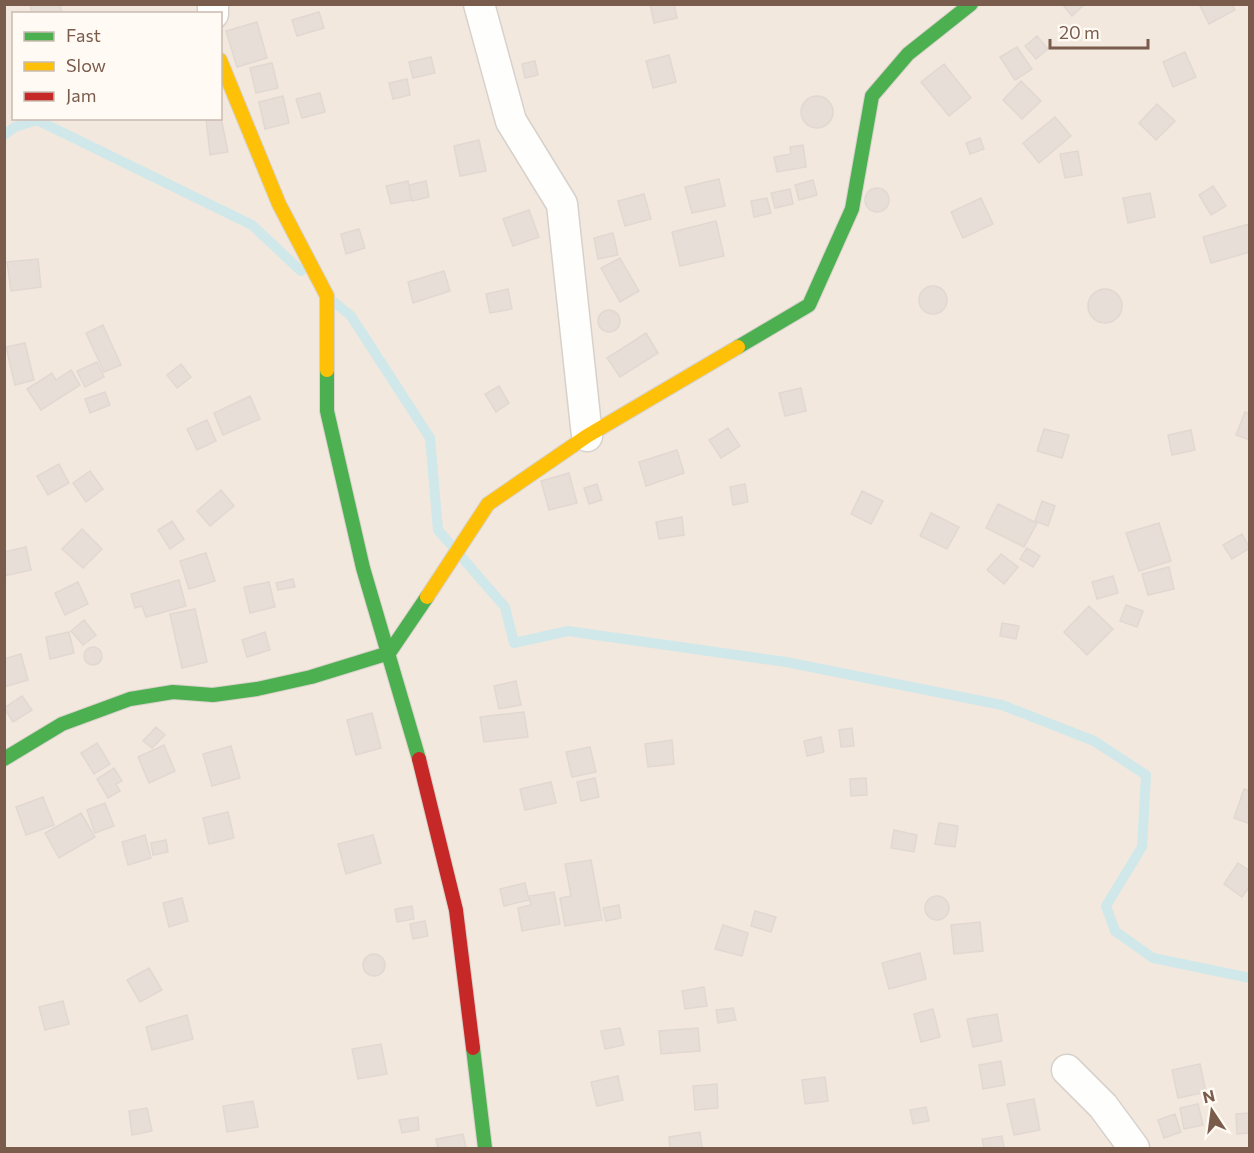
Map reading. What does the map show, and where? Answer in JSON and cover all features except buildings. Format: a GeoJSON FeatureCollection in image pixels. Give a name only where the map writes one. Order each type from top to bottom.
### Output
{"type":"FeatureCollection","features":[{"type":"Feature","properties":{"kind":"street"},"geometry":{"type":"LineString","coordinates":[[479,4],[512,121],[562,204],[587,436]]}},
{"type":"Feature","properties":{"kind":"street"},"geometry":{"type":"LineString","coordinates":[[4,759],[18,748],[63,725],[141,697],[175,692],[223,694],[267,688],[388,653],[488,504],[587,436],[808,305],[852,209],[872,96],[908,54],[971,4]]}},
{"type":"Feature","properties":{"kind":"street"},"geometry":{"type":"LineString","coordinates":[[222,65],[279,204],[327,296],[327,411],[363,568],[429,792],[456,910],[485,1149]]}},
{"type":"Feature","properties":{"kind":"street"},"geometry":{"type":"LineString","coordinates":[[1067,1070],[1103,1106],[1134,1149]]}},
{"type":"Feature","properties":{"kind":"shaded area"},"geometry":{"type":"Polygon","coordinates":[[[5,5],[1249,5],[1249,1148],[5,1148],[5,5]]]}},
{"type":"Feature","properties":{"kind":"waterway"},"geometry":{"type":"LineString","coordinates":[[4,135],[15,127],[37,120],[252,225],[301,271]]}},
{"type":"Feature","properties":{"kind":"waterway"},"geometry":{"type":"LineString","coordinates":[[334,302],[351,316],[430,438],[438,530],[505,607],[514,643],[568,631],[786,662],[1002,705],[1094,741],[1146,775],[1142,847],[1106,906],[1115,931],[1153,958],[1250,978]]}},
{"type":"Feature","properties":{"kind":"traffic: fast"},"geometry":{"type":"LineString","coordinates":[[738,347],[809,305],[852,209],[872,96],[908,54],[971,4]]}},
{"type":"Feature","properties":{"kind":"traffic: fast"},"geometry":{"type":"LineString","coordinates":[[327,370],[327,411],[363,568],[419,759]]}},
{"type":"Feature","properties":{"kind":"traffic: fast"},"geometry":{"type":"LineString","coordinates":[[4,759],[62,724],[130,699],[173,692],[213,695],[257,689],[311,677],[389,653],[427,597]]}},
{"type":"Feature","properties":{"kind":"traffic: fast"},"geometry":{"type":"LineString","coordinates":[[473,1048],[485,1148]]}},
{"type":"Feature","properties":{"kind":"traffic: slow"},"geometry":{"type":"LineString","coordinates":[[222,65],[279,204],[327,296],[327,370]]}},
{"type":"Feature","properties":{"kind":"traffic: slow"},"geometry":{"type":"LineString","coordinates":[[427,597],[488,504],[587,436],[738,347]]}},
{"type":"Feature","properties":{"kind":"traffic: jam"},"geometry":{"type":"LineString","coordinates":[[419,759],[456,910],[473,1048]]}}]}
